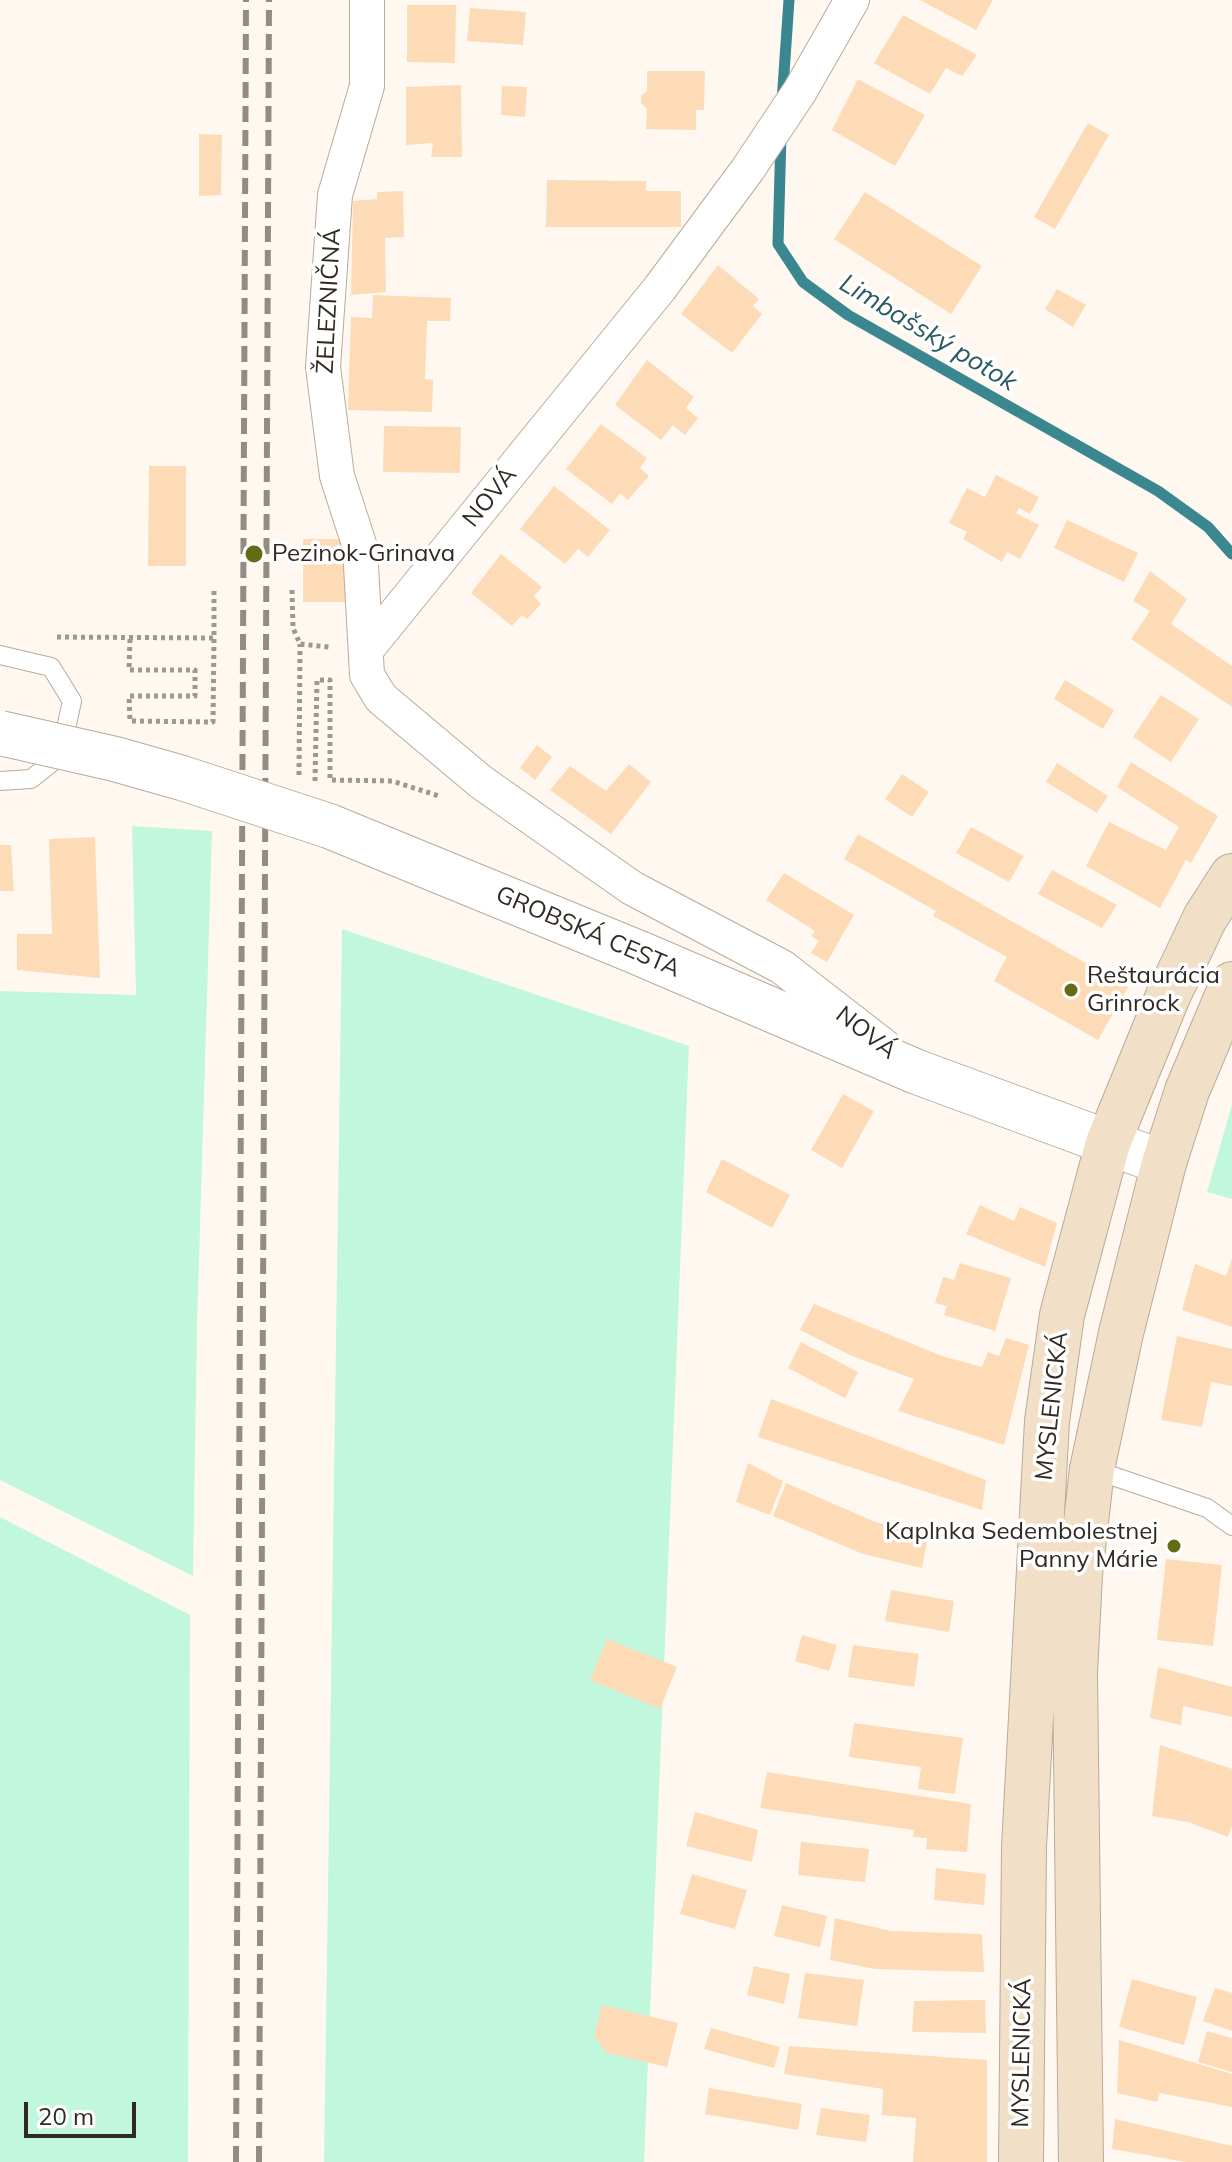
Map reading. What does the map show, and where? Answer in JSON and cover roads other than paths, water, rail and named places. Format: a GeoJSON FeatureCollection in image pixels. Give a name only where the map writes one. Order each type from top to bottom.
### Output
{"type":"FeatureCollection","features":[{"type":"Feature","properties":{"kind":"main road","name":"MYSLENICKÁ"},"geometry":{"type":"LineString","coordinates":[[1021,2162],[1024,1847],[1047,1421],[1062,1315],[1108,1143],[1168,996],[1205,918],[1232,876]]}},
{"type":"Feature","properties":{"kind":"main road","name":"MYSLENICKÁ"},"geometry":{"type":"LineString","coordinates":[[1081,2162],[1075,1673],[1080,1575],[1092,1469],[1121,1333],[1164,1163],[1187,1091],[1232,984]]}},
{"type":"Feature","properties":{"kind":"street","name":"ŽELEZNIČNÁ"},"geometry":{"type":"LineString","coordinates":[[366,650],[360,547],[337,476],[323,367],[335,195],[367,86],[367,0]]}},
{"type":"Feature","properties":{"kind":"street","name":"NOVÁ"},"geometry":{"type":"LineString","coordinates":[[852,0],[800,91],[748,169],[660,288],[366,650],[367,675],[381,698],[481,782],[632,888],[782,967],[917,1072]]}},
{"type":"Feature","properties":{"kind":"street","name":"GROBSKÁ CESTA"},"geometry":{"type":"LineString","coordinates":[[0,733],[142,767],[329,826],[639,953],[917,1072],[1164,1163]]}},
{"type":"Feature","properties":{"kind":"lane"},"geometry":{"type":"LineString","coordinates":[[0,655],[51,667],[72,701],[60,756],[31,779],[0,781]]}},
{"type":"Feature","properties":{"kind":"lane"},"geometry":{"type":"LineString","coordinates":[[1092,1469],[1207,1508],[1232,1526]]}},
{"type":"Feature","properties":{"kind":"waterway","name":"Limbašský potok"},"geometry":{"type":"LineString","coordinates":[[782,102],[789,0]]}},
{"type":"Feature","properties":{"kind":"waterway","name":"Limbašský potok"},"geometry":{"type":"LineString","coordinates":[[781,136],[778,244],[803,282],[848,315],[1158,491],[1208,527],[1232,554]]}},
{"type":"Feature","properties":{"kind":"railway"},"geometry":{"type":"LineString","coordinates":[[236,2162],[246,0]]}},
{"type":"Feature","properties":{"kind":"railway"},"geometry":{"type":"LineString","coordinates":[[259,2162],[269,0]]}},
{"type":"Feature","properties":{"kind":"place","name":"Pezinok-Grinava"},"geometry":{"type":"Point","coordinates":[254,554]}},
{"type":"Feature","properties":{"kind":"place","name":"Reštaurácia Grinrock"},"geometry":{"type":"Point","coordinates":[1071,990]}},
{"type":"Feature","properties":{"kind":"place","name":"Kaplnka Sedembolestnej Panny Márie"},"geometry":{"type":"Point","coordinates":[1174,1546]}}]}
